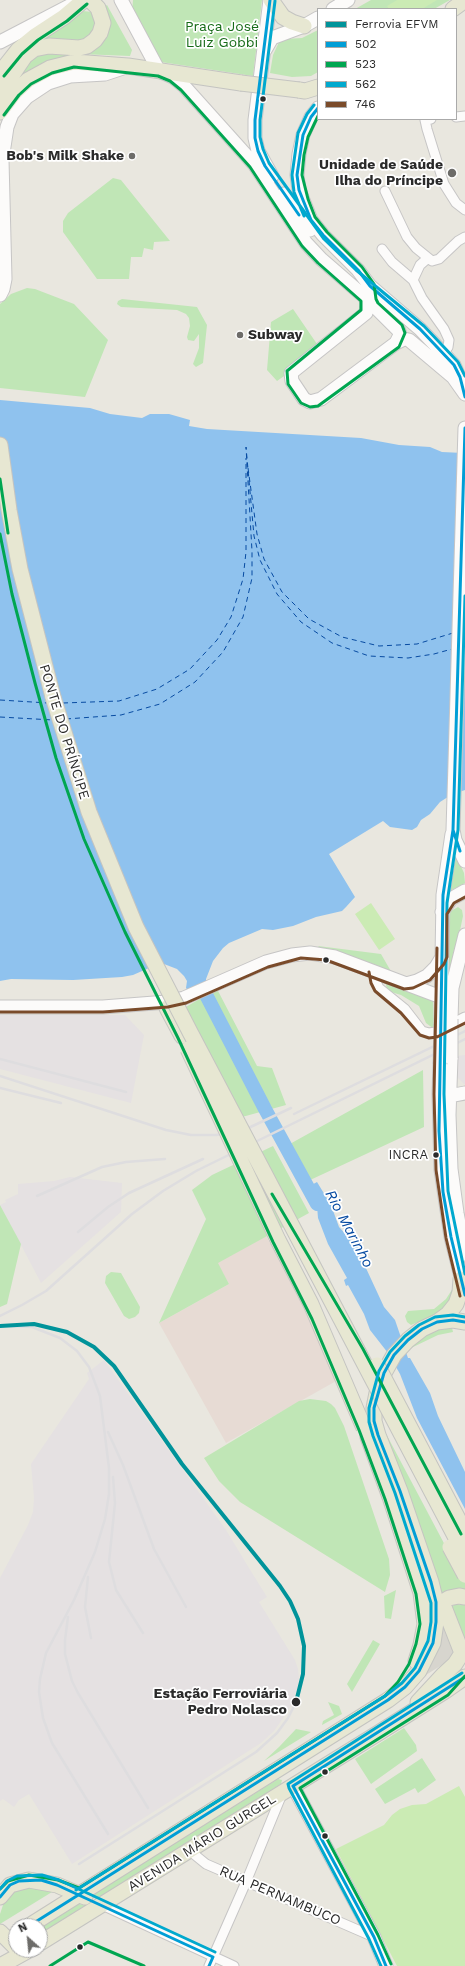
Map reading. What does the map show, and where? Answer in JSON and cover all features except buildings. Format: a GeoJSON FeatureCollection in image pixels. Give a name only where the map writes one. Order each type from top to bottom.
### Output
{"type":"FeatureCollection","features":[{"type":"Feature","properties":{"kind":"main road"},"geometry":{"type":"LineString","coordinates":[[0,50],[5,39],[82,0]]}},
{"type":"Feature","properties":{"kind":"main road"},"geometry":{"type":"LineString","coordinates":[[0,72],[18,50],[35,36],[64,17],[82,0]]}},
{"type":"Feature","properties":{"kind":"main road"},"geometry":{"type":"LineString","coordinates":[[0,93],[25,56],[34,49],[49,46],[79,48],[87,46],[95,40],[100,33],[103,23],[98,8],[90,0]]}},
{"type":"Feature","properties":{"kind":"main road"},"geometry":{"type":"LineString","coordinates":[[121,0],[128,6],[159,71],[173,77],[184,86],[254,164],[306,243],[321,259],[427,336],[454,365],[465,396]]}},
{"type":"Feature","properties":{"kind":"main road"},"geometry":{"type":"LineString","coordinates":[[271,0],[283,17],[304,26]]}},
{"type":"Feature","properties":{"kind":"main road"},"geometry":{"type":"LineString","coordinates":[[271,0],[255,120],[255,138],[258,151],[266,166],[320,242],[353,274],[368,292],[366,313],[293,370],[290,377],[304,399],[310,402],[321,399],[396,342],[406,339],[422,350],[453,377],[465,396]]}},
{"type":"Feature","properties":{"kind":"main road"},"geometry":{"type":"LineString","coordinates":[[336,8],[348,0]]}},
{"type":"Feature","properties":{"kind":"main road"},"geometry":{"type":"LineString","coordinates":[[264,53],[272,38],[304,26],[317,19]]}},
{"type":"Feature","properties":{"kind":"main road"},"geometry":{"type":"LineString","coordinates":[[0,112],[15,92],[28,80],[50,68],[74,62],[128,66],[305,91],[317,87]]}},
{"type":"Feature","properties":{"kind":"main road"},"geometry":{"type":"LineString","coordinates":[[0,295],[5,279],[2,160],[7,127],[12,114],[27,97],[48,83],[70,76],[105,74],[128,66]]}},
{"type":"Feature","properties":{"kind":"main road"},"geometry":{"type":"LineString","coordinates":[[317,109],[311,117],[299,154],[297,175],[299,190],[312,220],[323,235],[358,270],[371,302],[399,331],[400,335],[396,342]]}},
{"type":"Feature","properties":{"kind":"main road"},"geometry":{"type":"LineString","coordinates":[[422,350],[434,355],[443,353]]}},
{"type":"Feature","properties":{"kind":"main road"},"geometry":{"type":"LineString","coordinates":[[465,428],[453,830],[442,912],[442,997],[446,1021],[446,1061],[449,1096],[451,1176],[465,1254]]}},
{"type":"Feature","properties":{"kind":"main road","name":"PONTE DO PRÍNCIPE"},"geometry":{"type":"LineString","coordinates":[[0,445],[9,510],[24,584],[44,665],[72,761],[94,827],[124,898],[176,1004]]}},
{"type":"Feature","properties":{"kind":"main road","name":"PONTE DO PRÍNCIPE"},"geometry":{"type":"LineString","coordinates":[[0,509],[28,638],[70,786],[89,837],[116,901],[176,1004]]}},
{"type":"Feature","properties":{"kind":"main road"},"geometry":{"type":"LineString","coordinates":[[453,830],[455,840],[465,861]]}},
{"type":"Feature","properties":{"kind":"main road"},"geometry":{"type":"LineString","coordinates":[[442,912],[451,899],[465,891]]}},
{"type":"Feature","properties":{"kind":"main road"},"geometry":{"type":"LineString","coordinates":[[446,1021],[452,988],[465,935]]}},
{"type":"Feature","properties":{"kind":"main road"},"geometry":{"type":"LineString","coordinates":[[0,1007],[138,1006],[176,1004],[223,980],[266,962],[292,955],[310,953],[335,957],[442,997]]}},
{"type":"Feature","properties":{"kind":"main road"},"geometry":{"type":"LineString","coordinates":[[406,984],[427,976],[436,967],[442,957]]}},
{"type":"Feature","properties":{"kind":"main road"},"geometry":{"type":"LineString","coordinates":[[176,1004],[182,1036],[278,1240],[311,1304],[364,1428],[390,1497],[420,1588],[424,1614],[424,1634],[416,1661],[402,1685],[383,1703]]}},
{"type":"Feature","properties":{"kind":"main road"},"geometry":{"type":"LineString","coordinates":[[176,1004],[465,1555]]}},
{"type":"Feature","properties":{"kind":"main road"},"geometry":{"type":"LineString","coordinates":[[182,1036],[465,1575]]}},
{"type":"Feature","properties":{"kind":"main road"},"geometry":{"type":"LineString","coordinates":[[446,1061],[439,1094],[441,1170],[447,1215],[465,1294]]}},
{"type":"Feature","properties":{"kind":"main road"},"geometry":{"type":"LineString","coordinates":[[449,1096],[465,1093]]}},
{"type":"Feature","properties":{"kind":"main road"},"geometry":{"type":"LineString","coordinates":[[262,1167],[367,1347],[465,1532]]}},
{"type":"Feature","properties":{"kind":"main road"},"geometry":{"type":"LineString","coordinates":[[383,1703],[413,1680],[425,1662],[433,1643],[438,1609],[431,1582],[400,1491],[376,1428],[375,1403],[384,1373],[394,1355],[408,1340],[422,1329],[437,1322],[448,1314],[456,1304],[460,1292],[461,1279]]}},
{"type":"Feature","properties":{"kind":"main road"},"geometry":{"type":"LineString","coordinates":[[437,1322],[453,1320],[465,1322]]}},
{"type":"Feature","properties":{"kind":"main road"},"geometry":{"type":"LineString","coordinates":[[438,1609],[449,1598],[459,1596],[465,1597]]}},
{"type":"Feature","properties":{"kind":"main road"},"geometry":{"type":"LineString","coordinates":[[405,1716],[456,1662],[462,1653],[444,1607],[438,1609]]}},
{"type":"Feature","properties":{"kind":"main road"},"geometry":{"type":"LineString","coordinates":[[445,1691],[465,1669]]}},
{"type":"Feature","properties":{"kind":"main road"},"geometry":{"type":"LineString","coordinates":[[383,1703],[405,1695],[443,1675]]}},
{"type":"Feature","properties":{"kind":"main road"},"geometry":{"type":"LineString","coordinates":[[445,1691],[465,1677]]}},
{"type":"Feature","properties":{"kind":"main road","name":"AVENIDA MÁRIO GURGEL"},"geometry":{"type":"LineString","coordinates":[[48,1938],[445,1691]]}},
{"type":"Feature","properties":{"kind":"main road","name":"AVENIDA MÁRIO GURGEL"},"geometry":{"type":"LineString","coordinates":[[42,1918],[383,1703]]}},
{"type":"Feature","properties":{"kind":"main road"},"geometry":{"type":"LineString","coordinates":[[278,1768],[286,1774],[288,1790],[374,1937],[386,1966]]}},
{"type":"Feature","properties":{"kind":"main road"},"geometry":{"type":"LineString","coordinates":[[0,1897],[10,1885],[29,1880],[57,1884],[102,1905]]}},
{"type":"Feature","properties":{"kind":"main road"},"geometry":{"type":"LineString","coordinates":[[0,1966],[8,1952]]}},
{"type":"Feature","properties":{"kind":"street"},"geometry":{"type":"LineString","coordinates":[[428,120],[426,129],[444,184],[456,203],[465,210]]}},
{"type":"Feature","properties":{"kind":"street"},"geometry":{"type":"LineString","coordinates":[[385,191],[407,237],[434,262],[458,241],[465,237]]}},
{"type":"Feature","properties":{"kind":"street"},"geometry":{"type":"LineString","coordinates":[[382,249],[392,262],[412,280],[438,320],[449,340],[448,347],[443,353]]}},
{"type":"Feature","properties":{"kind":"street"},"geometry":{"type":"LineString","coordinates":[[412,280],[420,265],[428,258]]}},
{"type":"Feature","properties":{"kind":"street"},"geometry":{"type":"LineString","coordinates":[[427,336],[436,338],[441,336],[443,333],[438,320]]}},
{"type":"Feature","properties":{"kind":"street"},"geometry":{"type":"LineString","coordinates":[[374,971],[379,988],[405,1009],[422,1031],[429,1033],[436,1032],[465,1017]]}},
{"type":"Feature","properties":{"kind":"street"},"geometry":{"type":"LineString","coordinates":[[211,1962],[288,1790]]}},
{"type":"Feature","properties":{"kind":"street","name":"RUA PERNAMBUCO"},"geometry":{"type":"LineString","coordinates":[[190,1851],[206,1864],[374,1937]]}},
{"type":"Feature","properties":{"kind":"street"},"geometry":{"type":"LineString","coordinates":[[102,1905],[211,1962],[234,1966]]}},
{"type":"Feature","properties":{"kind":"shaded area"},"geometry":{"type":"Polygon","coordinates":[[[0,1015],[125,1015],[144,1035],[131,1103],[0,1069],[0,1015]]]}},
{"type":"Feature","properties":{"kind":"shaded area"},"geometry":{"type":"Polygon","coordinates":[[[465,1055],[464,1084],[456,1076],[456,1056],[465,1055]]]}},
{"type":"Feature","properties":{"kind":"shaded area"},"geometry":{"type":"Polygon","coordinates":[[[70,1177],[122,1183],[121,1212],[41,1283],[0,1205],[6,1202],[5,1200],[18,1194],[18,1184],[54,1181],[70,1177]]]}},
{"type":"Feature","properties":{"kind":"shaded area"},"geometry":{"type":"Polygon","coordinates":[[[266,1236],[345,1376],[226,1443],[159,1323],[229,1284],[217,1263],[266,1236]]]}},
{"type":"Feature","properties":{"kind":"shaded area"},"geometry":{"type":"Polygon","coordinates":[[[104,1360],[226,1530],[267,1597],[259,1602],[295,1660],[299,1679],[290,1708],[274,1731],[261,1743],[72,1864],[29,1794],[19,1800],[14,1807],[3,1799],[0,1801],[0,1578],[28,1525],[33,1512],[34,1498],[31,1464],[89,1379],[87,1373],[104,1360]]]}},
{"type":"Feature","properties":{"kind":"shaded area"},"geometry":{"type":"Polygon","coordinates":[[[439,1614],[458,1655],[421,1678],[439,1614]]]}},
{"type":"Feature","properties":{"kind":"green space","name":"Praça José Luiz Gobbi"},"geometry":{"type":"Polygon","coordinates":[[[133,0],[262,0],[253,76],[161,62],[132,12],[133,0]]]}},
{"type":"Feature","properties":{"kind":"green space"},"geometry":{"type":"Polygon","coordinates":[[[371,0],[450,0],[436,8],[357,8],[371,0]]]}},
{"type":"Feature","properties":{"kind":"green space"},"geometry":{"type":"Polygon","coordinates":[[[397,0],[437,0],[424,8],[388,8],[387,6],[397,0]]]}},
{"type":"Feature","properties":{"kind":"green space"},"geometry":{"type":"Polygon","coordinates":[[[107,5],[132,50],[130,56],[80,54],[67,56],[47,62],[17,80],[20,70],[37,53],[86,51],[104,7],[107,5]]]}},
{"type":"Feature","properties":{"kind":"green space"},"geometry":{"type":"Polygon","coordinates":[[[83,11],[92,12],[99,22],[86,42],[55,41],[0,79],[53,28],[83,11]]]}},
{"type":"Feature","properties":{"kind":"green space"},"geometry":{"type":"Polygon","coordinates":[[[317,30],[317,73],[311,76],[292,77],[270,73],[273,55],[279,42],[285,39],[302,38],[317,30]]]}},
{"type":"Feature","properties":{"kind":"green space"},"geometry":{"type":"Polygon","coordinates":[[[113,178],[121,180],[170,241],[154,242],[153,250],[144,248],[142,257],[131,257],[129,279],[97,279],[63,232],[63,221],[68,213],[113,178]]]}},
{"type":"Feature","properties":{"kind":"green space"},"geometry":{"type":"Polygon","coordinates":[[[27,288],[35,289],[74,304],[108,340],[85,397],[0,388],[0,304],[11,294],[27,288]]]}},
{"type":"Feature","properties":{"kind":"green space"},"geometry":{"type":"Polygon","coordinates":[[[122,299],[197,307],[207,325],[203,363],[196,367],[193,364],[199,348],[199,334],[194,341],[188,340],[187,337],[190,326],[189,318],[186,314],[177,310],[121,307],[117,304],[118,301],[122,299]]]}},
{"type":"Feature","properties":{"kind":"green space"},"geometry":{"type":"Polygon","coordinates":[[[293,309],[317,344],[287,374],[277,381],[267,370],[271,322],[293,309]]]}},
{"type":"Feature","properties":{"kind":"green space"},"geometry":{"type":"Polygon","coordinates":[[[453,849],[464,873],[465,883],[450,891],[453,849]]]}},
{"type":"Feature","properties":{"kind":"green space"},"geometry":{"type":"Polygon","coordinates":[[[371,903],[395,939],[379,950],[355,914],[371,903]]]}},
{"type":"Feature","properties":{"kind":"green space"},"geometry":{"type":"Polygon","coordinates":[[[458,907],[462,910],[463,916],[452,969],[445,1021],[449,916],[451,911],[458,907]]]}},
{"type":"Feature","properties":{"kind":"green space"},"geometry":{"type":"Polygon","coordinates":[[[318,946],[381,954],[392,973],[320,948],[318,946]]]}},
{"type":"Feature","properties":{"kind":"green space"},"geometry":{"type":"Polygon","coordinates":[[[385,981],[433,1000],[434,1029],[426,1023],[419,1006],[401,995],[391,992],[387,989],[385,981]]]}},
{"type":"Feature","properties":{"kind":"green space"},"geometry":{"type":"Polygon","coordinates":[[[217,989],[257,1066],[272,1068],[286,1105],[242,1117],[184,1008],[217,989]]]}},
{"type":"Feature","properties":{"kind":"green space"},"geometry":{"type":"Polygon","coordinates":[[[423,1070],[424,1127],[308,1181],[288,1145],[423,1070]]]}},
{"type":"Feature","properties":{"kind":"green space"},"geometry":{"type":"Polygon","coordinates":[[[273,1146],[309,1213],[218,1263],[229,1284],[159,1323],[206,1219],[192,1190],[212,1175],[273,1146]]]}},
{"type":"Feature","properties":{"kind":"green space"},"geometry":{"type":"Polygon","coordinates":[[[0,1205],[21,1244],[7,1304],[0,1307],[0,1205]]]}},
{"type":"Feature","properties":{"kind":"green space"},"geometry":{"type":"Polygon","coordinates":[[[111,1272],[121,1273],[140,1307],[139,1313],[135,1317],[129,1319],[124,1316],[105,1283],[106,1276],[111,1272]]]}},
{"type":"Feature","properties":{"kind":"green space"},"geometry":{"type":"Polygon","coordinates":[[[453,1288],[452,1298],[439,1313],[411,1325],[407,1322],[405,1316],[408,1311],[434,1309],[446,1299],[453,1288]]]}},
{"type":"Feature","properties":{"kind":"green space"},"geometry":{"type":"Polygon","coordinates":[[[452,1328],[453,1332],[438,1335],[411,1348],[419,1338],[432,1331],[452,1328]]]}},
{"type":"Feature","properties":{"kind":"green space"},"geometry":{"type":"Polygon","coordinates":[[[310,1399],[326,1401],[331,1404],[335,1408],[344,1426],[389,1559],[390,1575],[385,1592],[240,1502],[219,1481],[204,1458],[299,1401],[310,1399]]]}},
{"type":"Feature","properties":{"kind":"green space"},"geometry":{"type":"Polygon","coordinates":[[[383,1428],[465,1583],[465,1591],[441,1597],[383,1428]]]}},
{"type":"Feature","properties":{"kind":"green space"},"geometry":{"type":"Polygon","coordinates":[[[396,1590],[391,1619],[385,1618],[384,1596],[396,1590]]]}},
{"type":"Feature","properties":{"kind":"green space"},"geometry":{"type":"Polygon","coordinates":[[[456,1604],[465,1605],[465,1644],[449,1608],[456,1604]]]}},
{"type":"Feature","properties":{"kind":"green space"},"geometry":{"type":"Polygon","coordinates":[[[373,1640],[380,1644],[352,1692],[347,1684],[373,1640]]]}},
{"type":"Feature","properties":{"kind":"green space"},"geometry":{"type":"Polygon","coordinates":[[[328,1702],[339,1706],[342,1714],[322,1725],[323,1721],[334,1715],[328,1702]]]}},
{"type":"Feature","properties":{"kind":"green space"},"geometry":{"type":"Polygon","coordinates":[[[404,1728],[416,1745],[417,1751],[371,1784],[355,1759],[404,1728]]]}},
{"type":"Feature","properties":{"kind":"green space"},"geometry":{"type":"Polygon","coordinates":[[[296,1729],[311,1732],[264,1761],[279,1747],[296,1729]]]}},
{"type":"Feature","properties":{"kind":"green space"},"geometry":{"type":"Polygon","coordinates":[[[422,1758],[436,1780],[418,1793],[415,1788],[385,1804],[375,1789],[422,1758]]]}},
{"type":"Feature","properties":{"kind":"green space"},"geometry":{"type":"Polygon","coordinates":[[[278,1779],[282,1780],[281,1784],[96,1899],[90,1896],[278,1779]]]}},
{"type":"Feature","properties":{"kind":"green space"},"geometry":{"type":"Polygon","coordinates":[[[459,1786],[465,1797],[465,1966],[397,1966],[336,1849],[384,1825],[392,1815],[400,1809],[412,1805],[426,1804],[459,1786]]]}},
{"type":"Feature","properties":{"kind":"green space"},"geometry":{"type":"Polygon","coordinates":[[[32,1886],[52,1892],[0,1924],[0,1914],[9,1893],[32,1886]]]}},
{"type":"Feature","properties":{"kind":"green space"},"geometry":{"type":"Polygon","coordinates":[[[79,1904],[86,1905],[48,1929],[48,1923],[79,1904]]]}},
{"type":"Feature","properties":{"kind":"water"},"geometry":{"type":"Polygon","coordinates":[[[0,400],[90,408],[110,414],[142,418],[150,414],[169,414],[190,420],[189,426],[207,429],[361,438],[399,445],[430,447],[442,452],[463,453],[465,458],[465,790],[451,795],[440,802],[430,814],[421,820],[417,827],[412,830],[390,827],[383,821],[329,854],[355,897],[342,911],[316,917],[293,926],[273,930],[262,929],[229,943],[213,961],[206,979],[206,985],[190,993],[186,988],[187,981],[184,976],[177,969],[164,964],[158,964],[133,975],[122,977],[73,980],[11,979],[0,981],[0,400]]]}},
{"type":"Feature","properties":{"kind":"water"},"geometry":{"type":"Polygon","coordinates":[[[317,1182],[331,1205],[339,1227],[359,1249],[361,1262],[365,1266],[384,1307],[395,1320],[408,1358],[410,1358],[430,1393],[438,1416],[465,1472],[465,1509],[417,1418],[400,1374],[388,1353],[370,1330],[364,1314],[348,1285],[346,1286],[344,1280],[347,1278],[328,1244],[318,1218],[317,1206],[306,1188],[317,1182]]]}},
{"type":"Feature","properties":{"kind":"waterway","name":"Rio Marinho"},"geometry":{"type":"LineString","coordinates":[[202,987],[265,1109],[317,1204]]}},
{"type":"Feature","properties":{"kind":"ferry route"},"geometry":{"type":"LineString","coordinates":[[66,719],[121,715],[160,704],[195,682],[223,652],[243,617],[252,578],[252,551],[246,447],[254,536],[260,560],[277,594],[301,622],[332,643],[369,656],[408,658],[434,654],[452,649]]}},
{"type":"Feature","properties":{"kind":"ferry route"},"geometry":{"type":"LineString","coordinates":[[63,703],[119,701],[157,689],[190,669],[217,640],[231,617],[243,579],[246,552],[246,458]]}},
{"type":"Feature","properties":{"kind":"ferry route"},"geometry":{"type":"LineString","coordinates":[[248,468],[257,534],[264,559],[282,592],[309,619],[342,637],[379,646],[417,644],[453,633]]}},
{"type":"Feature","properties":{"kind":"ferry route"},"geometry":{"type":"LineString","coordinates":[[0,700],[48,703]]}},
{"type":"Feature","properties":{"kind":"ferry route"},"geometry":{"type":"LineString","coordinates":[[0,717],[53,720]]}},
{"type":"Feature","properties":{"kind":"railway"},"geometry":{"type":"LineString","coordinates":[[294,1114],[465,1031]]}},
{"type":"Feature","properties":{"kind":"railway"},"geometry":{"type":"LineString","coordinates":[[0,1316],[46,1291],[132,1214],[163,1191],[196,1171],[465,1039]]}},
{"type":"Feature","properties":{"kind":"railway"},"geometry":{"type":"LineString","coordinates":[[0,1059],[126,1092]]}},
{"type":"Feature","properties":{"kind":"railway"},"geometry":{"type":"LineString","coordinates":[[0,1076],[166,1130],[191,1135],[216,1135],[242,1131],[291,1108]]}},
{"type":"Feature","properties":{"kind":"railway"},"geometry":{"type":"LineString","coordinates":[[0,1088],[61,1103]]}},
{"type":"Feature","properties":{"kind":"railway"},"geometry":{"type":"LineString","coordinates":[[37,1196],[102,1167],[126,1162],[165,1159]]}},
{"type":"Feature","properties":{"kind":"railway"},"geometry":{"type":"LineString","coordinates":[[78,1232],[108,1207],[129,1193],[203,1159]]}},
{"type":"Feature","properties":{"kind":"railway"},"geometry":{"type":"LineString","coordinates":[[1,1326],[32,1327],[60,1338],[77,1351],[89,1367],[100,1396],[109,1468],[109,1494],[105,1519],[95,1552],[74,1600],[46,1653],[40,1679],[39,1692],[43,1718],[52,1743],[108,1834]]}},
{"type":"Feature","properties":{"kind":"railway"},"geometry":{"type":"LineString","coordinates":[[108,1432],[123,1465],[154,1549],[186,1607]]}},
{"type":"Feature","properties":{"kind":"railway"},"geometry":{"type":"LineString","coordinates":[[113,1477],[115,1503],[109,1562],[116,1590],[143,1633]]}},
{"type":"Feature","properties":{"kind":"railway"},"geometry":{"type":"LineString","coordinates":[[88,1577],[85,1607],[91,1638]]}},
{"type":"Feature","properties":{"kind":"railway"},"geometry":{"type":"LineString","coordinates":[[68,1617],[65,1654],[72,1681],[148,1808]]}},
{"type":"Feature","properties":{"kind":"railway"},"geometry":{"type":"LineString","coordinates":[[79,1864],[256,1752],[277,1733],[288,1718],[296,1702]]}},
{"type":"Feature","properties":{"kind":"rail line","name":"EFVM"},"geometry":{"type":"LineString","coordinates":[[0,1326],[34,1324],[67,1332],[94,1347],[114,1366],[182,1464],[280,1586],[290,1601],[298,1619],[304,1646],[303,1674],[296,1702]]}},
{"type":"Feature","properties":{"kind":"transit line","name":"502"},"geometry":{"type":"LineString","coordinates":[[270,0],[255,120],[255,138],[258,151],[265,166],[299,215]]}},
{"type":"Feature","properties":{"kind":"transit line","name":"562"},"geometry":{"type":"LineString","coordinates":[[275,1],[260,120],[260,137],[269,163],[324,239],[356,270],[424,326],[458,362],[465,376]]}},
{"type":"Feature","properties":{"kind":"transit line","name":"523"},"geometry":{"type":"LineString","coordinates":[[4,76],[22,54],[38,40],[67,21],[87,4]]}},
{"type":"Feature","properties":{"kind":"transit line","name":"523"},"geometry":{"type":"LineString","coordinates":[[4,115],[19,95],[31,84],[52,73],[74,67],[158,76],[170,81],[181,90],[250,167],[302,246],[318,263],[361,301],[361,310],[287,371],[288,384],[301,403],[310,407],[318,406],[399,347],[405,333],[402,325],[378,303],[374,284],[362,267],[327,232],[315,217],[308,199],[302,175],[308,137],[317,118]]}},
{"type":"Feature","properties":{"kind":"transit line","name":"562"},"geometry":{"type":"LineString","coordinates":[[304,216],[294,192],[292,175],[298,133],[307,114],[314,105]]}},
{"type":"Feature","properties":{"kind":"transit line","name":"502"},"geometry":{"type":"LineString","coordinates":[[317,109],[311,117],[303,135],[297,175],[299,190],[311,220],[323,235],[358,270],[370,286],[420,329],[454,365],[460,377],[465,397]]}},
{"type":"Feature","properties":{"kind":"transit line","name":"502"},"geometry":{"type":"LineString","coordinates":[[460,851],[453,830],[465,428]]}},
{"type":"Feature","properties":{"kind":"transit line","name":"523"},"geometry":{"type":"LineString","coordinates":[[0,479],[8,533]]}},
{"type":"Feature","properties":{"kind":"transit line","name":"523"},"geometry":{"type":"LineString","coordinates":[[0,534],[12,594],[35,683],[56,758],[84,839],[125,932],[178,1038],[273,1242],[312,1319],[359,1430],[385,1499],[416,1594],[420,1624],[416,1644],[409,1664],[398,1682],[385,1696],[79,1888],[58,1880],[29,1875],[8,1881],[0,1889]]}},
{"type":"Feature","properties":{"kind":"transit line","name":"562"},"geometry":{"type":"LineString","coordinates":[[465,596],[458,830],[447,903],[444,1094],[448,1191],[465,1274]]}},
{"type":"Feature","properties":{"kind":"transit line","name":"502"},"geometry":{"type":"LineString","coordinates":[[453,830],[443,895],[439,1131],[443,1192],[451,1237],[465,1295]]}},
{"type":"Feature","properties":{"kind":"transit line","name":"746"},"geometry":{"type":"LineString","coordinates":[[0,1012],[103,1012],[168,1007],[186,1003],[268,967],[301,958],[326,960],[404,989],[413,988],[430,980],[444,964],[447,957],[447,914],[454,903],[465,897]]}},
{"type":"Feature","properties":{"kind":"transit line","name":"746"},"geometry":{"type":"LineString","coordinates":[[437,948],[434,1094],[436,1170],[446,1238],[460,1296]]}},
{"type":"Feature","properties":{"kind":"transit line","name":"746"},"geometry":{"type":"LineString","coordinates":[[369,972],[371,983],[375,991],[401,1013],[420,1035],[429,1038],[437,1037],[465,1023]]}},
{"type":"Feature","properties":{"kind":"transit line","name":"523"},"geometry":{"type":"LineString","coordinates":[[272,1194],[363,1349],[461,1534]]}},
{"type":"Feature","properties":{"kind":"transit line","name":"562"},"geometry":{"type":"LineString","coordinates":[[76,1890],[385,1696],[402,1683],[415,1668],[428,1641],[431,1622],[431,1603],[395,1493],[373,1436],[369,1422],[369,1408],[379,1371],[390,1352],[405,1336],[419,1325],[435,1317],[453,1315],[465,1317]]}},
{"type":"Feature","properties":{"kind":"transit line","name":"502"},"geometry":{"type":"LineString","coordinates":[[42,1918],[388,1700],[405,1687],[419,1671],[433,1643],[436,1622],[436,1602],[431,1582],[400,1491],[378,1435],[374,1421],[374,1408],[384,1373],[394,1355],[408,1340],[422,1329],[437,1322],[453,1320],[465,1322]]}},
{"type":"Feature","properties":{"kind":"transit line","name":"562"},"geometry":{"type":"LineString","coordinates":[[381,1966],[369,1939],[288,1784],[462,1673]]}},
{"type":"Feature","properties":{"kind":"transit line","name":"523"},"geometry":{"type":"LineString","coordinates":[[391,1964],[378,1935],[300,1788],[448,1695],[465,1676]]}},
{"type":"Feature","properties":{"kind":"transit line","name":"502"},"geometry":{"type":"LineString","coordinates":[[293,1786],[465,1677]]}},
{"type":"Feature","properties":{"kind":"transit line","name":"502"},"geometry":{"type":"LineString","coordinates":[[293,1786],[374,1937],[386,1966]]}},
{"type":"Feature","properties":{"kind":"transit line","name":"562"},"geometry":{"type":"LineString","coordinates":[[0,1889],[7,1881],[17,1876],[42,1875],[59,1880],[215,1952]]}},
{"type":"Feature","properties":{"kind":"transit line","name":"502"},"geometry":{"type":"LineString","coordinates":[[0,1897],[10,1885],[19,1881],[41,1880],[57,1885],[213,1957],[209,1966]]}},
{"type":"Feature","properties":{"kind":"transit line","name":"523"},"geometry":{"type":"LineString","coordinates":[[50,1966],[88,1942],[144,1966]]}},
{"type":"Feature","properties":{"kind":"place","name":"Bob's Milk Shake"},"geometry":{"type":"Point","coordinates":[132,156]}},
{"type":"Feature","properties":{"kind":"place","name":"Unidade de Saúde Ilha do Príncipe"},"geometry":{"type":"Point","coordinates":[452,173]}},
{"type":"Feature","properties":{"kind":"place","name":"Subway"},"geometry":{"type":"Point","coordinates":[240,335]}},
{"type":"Feature","properties":{"kind":"place","name":"INCRA"},"geometry":{"type":"Point","coordinates":[436,1155]}},
{"type":"Feature","properties":{"kind":"place","name":"Estação Ferroviária Pedro Nolasco"},"geometry":{"type":"Point","coordinates":[296,1702]}}]}
